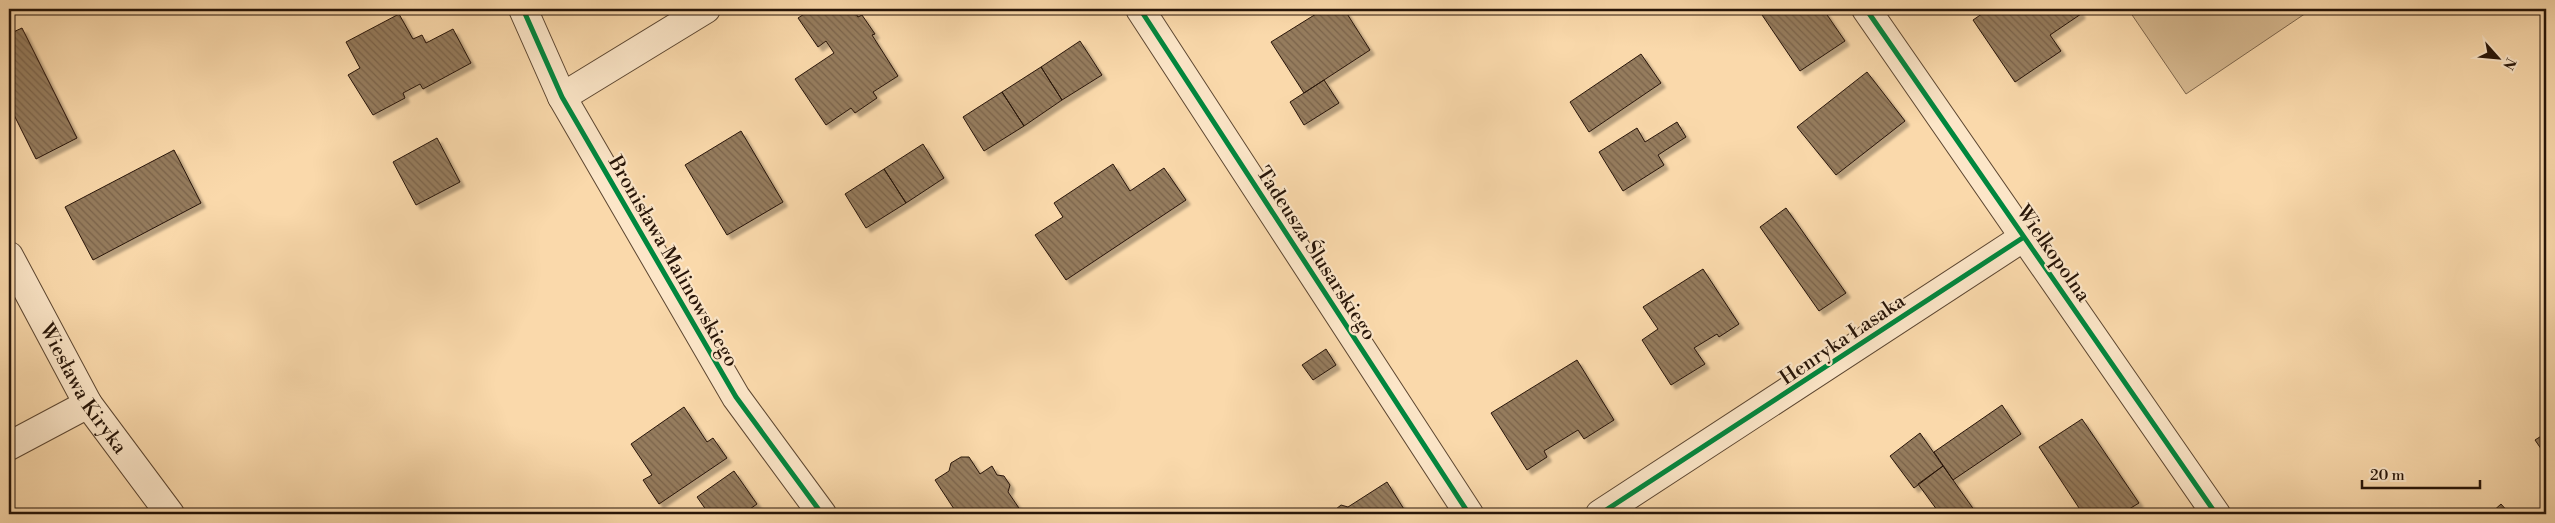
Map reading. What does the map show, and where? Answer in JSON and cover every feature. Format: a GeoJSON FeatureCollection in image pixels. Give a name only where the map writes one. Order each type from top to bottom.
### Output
{"type":"FeatureCollection","features":[{"type":"Feature","properties":{"kind":"street","name":"Bronisława Malinowskiego"},"geometry":{"type":"LineString","coordinates":[[524,9],[562,97],[736,397],[822,514]]}},
{"type":"Feature","properties":{"kind":"street"},"geometry":{"type":"LineString","coordinates":[[562,97],[706,9]]}},
{"type":"Feature","properties":{"kind":"street","name":"Tadeusza Ślusarskiego"},"geometry":{"type":"LineString","coordinates":[[1140,9],[1469,514]]}},
{"type":"Feature","properties":{"kind":"street","name":"Wielkopolna"},"geometry":{"type":"LineString","coordinates":[[1866,9],[2216,514]]}},
{"type":"Feature","properties":{"kind":"street","name":"Henryka Łasaka"},"geometry":{"type":"LineString","coordinates":[[1600,514],[2024,237]]}},
{"type":"Feature","properties":{"kind":"street","name":"Wiesława Kiryka"},"geometry":{"type":"LineString","coordinates":[[9,256],[88,404],[170,514]]}},
{"type":"Feature","properties":{"kind":"street"},"geometry":{"type":"LineString","coordinates":[[9,446],[88,404]]}},
{"type":"Feature","properties":{"kind":"shaded area"},"geometry":{"type":"Polygon","coordinates":[[[2128,9],[2312,9],[2186,94],[2128,9]]]}},
{"type":"Feature","properties":{"kind":"building"},"geometry":{"type":"Polygon","coordinates":[[[812,9],[853,9],[858,17],[862,15],[875,34],[872,35],[898,76],[873,92],[877,98],[855,113],[851,108],[826,125],[795,79],[834,53],[826,41],[818,47],[798,18],[812,9]]]}},
{"type":"Feature","properties":{"kind":"building"},"geometry":{"type":"Polygon","coordinates":[[[1324,9],[1344,9],[1370,50],[1304,93],[1271,42],[1324,9]]]}},
{"type":"Feature","properties":{"kind":"building"},"geometry":{"type":"Polygon","coordinates":[[[1758,9],[1823,9],[1845,41],[1800,71],[1758,9]]]}},
{"type":"Feature","properties":{"kind":"building"},"geometry":{"type":"Polygon","coordinates":[[[1989,9],[2078,9],[2081,14],[2050,35],[2061,51],[2015,82],[1973,20],[1989,9]]]}},
{"type":"Feature","properties":{"kind":"building"},"geometry":{"type":"Polygon","coordinates":[[[399,14],[413,39],[422,35],[426,43],[453,29],[471,63],[423,89],[420,84],[403,93],[405,98],[373,115],[348,75],[360,68],[346,42],[399,14]]]}},
{"type":"Feature","properties":{"kind":"building"},"geometry":{"type":"Polygon","coordinates":[[[22,28],[77,138],[36,159],[9,105],[9,34],[22,28]]]}},
{"type":"Feature","properties":{"kind":"building"},"geometry":{"type":"Polygon","coordinates":[[[1080,41],[1102,75],[1062,100],[1041,67],[1080,41]]]}},
{"type":"Feature","properties":{"kind":"building"},"geometry":{"type":"Polygon","coordinates":[[[1641,54],[1661,83],[1589,132],[1570,102],[1641,54]]]}},
{"type":"Feature","properties":{"kind":"building"},"geometry":{"type":"Polygon","coordinates":[[[1041,67],[1062,100],[1024,126],[1002,92],[1041,67]]]}},
{"type":"Feature","properties":{"kind":"building"},"geometry":{"type":"Polygon","coordinates":[[[1867,72],[1905,121],[1836,175],[1797,127],[1867,72]]]}},
{"type":"Feature","properties":{"kind":"building"},"geometry":{"type":"Polygon","coordinates":[[[1324,80],[1339,103],[1304,125],[1290,102],[1324,80]]]}},
{"type":"Feature","properties":{"kind":"building"},"geometry":{"type":"Polygon","coordinates":[[[1002,92],[1024,126],[984,151],[963,117],[1002,92]]]}},
{"type":"Feature","properties":{"kind":"building"},"geometry":{"type":"Polygon","coordinates":[[[1677,122],[1686,137],[1658,155],[1664,165],[1623,191],[1599,152],[1637,128],[1645,142],[1677,122]]]}},
{"type":"Feature","properties":{"kind":"building"},"geometry":{"type":"Polygon","coordinates":[[[741,131],[783,202],[727,235],[685,165],[741,131]]]}},
{"type":"Feature","properties":{"kind":"building"},"geometry":{"type":"Polygon","coordinates":[[[437,138],[460,182],[416,205],[393,162],[437,138]]]}},
{"type":"Feature","properties":{"kind":"building"},"geometry":{"type":"Polygon","coordinates":[[[923,144],[944,178],[906,203],[884,169],[923,144]]]}},
{"type":"Feature","properties":{"kind":"building"},"geometry":{"type":"Polygon","coordinates":[[[174,150],[201,203],[93,260],[65,207],[174,150]]]}},
{"type":"Feature","properties":{"kind":"building"},"geometry":{"type":"Polygon","coordinates":[[[1113,164],[1130,191],[1164,168],[1186,200],[1066,280],[1035,235],[1063,217],[1054,203],[1113,164]]]}},
{"type":"Feature","properties":{"kind":"building"},"geometry":{"type":"Polygon","coordinates":[[[884,169],[906,203],[866,228],[845,194],[884,169]]]}},
{"type":"Feature","properties":{"kind":"building"},"geometry":{"type":"Polygon","coordinates":[[[1786,208],[1846,293],[1819,311],[1760,227],[1786,208]]]}},
{"type":"Feature","properties":{"kind":"building"},"geometry":{"type":"Polygon","coordinates":[[[1703,269],[1739,324],[1719,337],[1717,334],[1694,348],[1705,364],[1671,385],[1642,340],[1658,329],[1643,307],[1703,269]]]}},
{"type":"Feature","properties":{"kind":"building"},"geometry":{"type":"Polygon","coordinates":[[[1326,349],[1336,365],[1313,380],[1302,365],[1326,349]]]}},
{"type":"Feature","properties":{"kind":"building"},"geometry":{"type":"Polygon","coordinates":[[[1577,360],[1614,420],[1584,439],[1578,430],[1544,451],[1547,457],[1527,470],[1491,413],[1577,360]]]}},
{"type":"Feature","properties":{"kind":"building"},"geometry":{"type":"Polygon","coordinates":[[[2002,405],[2021,434],[1953,480],[1934,452],[2002,405]]]}},
{"type":"Feature","properties":{"kind":"building"},"geometry":{"type":"Polygon","coordinates":[[[684,407],[707,442],[713,438],[727,458],[659,504],[643,480],[652,475],[631,444],[684,407]]]}},
{"type":"Feature","properties":{"kind":"building"},"geometry":{"type":"Polygon","coordinates":[[[2082,419],[2139,503],[2121,514],[2083,514],[2039,447],[2082,419]]]}},
{"type":"Feature","properties":{"kind":"building"},"geometry":{"type":"Polygon","coordinates":[[[1920,433],[1943,466],[1914,488],[1890,456],[1920,433]]]}},
{"type":"Feature","properties":{"kind":"building"},"geometry":{"type":"Polygon","coordinates":[[[2546,433],[2546,456],[2535,440],[2546,433]]]}},
{"type":"Feature","properties":{"kind":"building"},"geometry":{"type":"Polygon","coordinates":[[[961,457],[969,457],[980,474],[992,466],[997,475],[1004,476],[1010,485],[1008,492],[1023,514],[953,514],[956,512],[935,480],[949,471],[951,463],[961,457]]]}},
{"type":"Feature","properties":{"kind":"building"},"geometry":{"type":"Polygon","coordinates":[[[1943,466],[1977,514],[1940,514],[1918,484],[1943,466]]]}},
{"type":"Feature","properties":{"kind":"building"},"geometry":{"type":"Polygon","coordinates":[[[734,471],[757,504],[743,514],[709,514],[697,497],[734,471]]]}},
{"type":"Feature","properties":{"kind":"building"},"geometry":{"type":"Polygon","coordinates":[[[1387,482],[1407,514],[1330,514],[1341,505],[1348,507],[1387,482]]]}},
{"type":"Feature","properties":{"kind":"building"},"geometry":{"type":"Polygon","coordinates":[[[2501,504],[2510,514],[2490,514],[2501,504]]]}},
{"type":"Feature","properties":{"kind":"cycle path"},"geometry":{"type":"LineString","coordinates":[[523,9],[562,97],[736,397],[822,514]]}},
{"type":"Feature","properties":{"kind":"cycle path"},"geometry":{"type":"LineString","coordinates":[[1140,9],[1469,514]]}},
{"type":"Feature","properties":{"kind":"cycle path"},"geometry":{"type":"LineString","coordinates":[[1866,9],[2216,514]]}},
{"type":"Feature","properties":{"kind":"cycle path"},"geometry":{"type":"LineString","coordinates":[[1600,514],[2024,237]]}}]}
